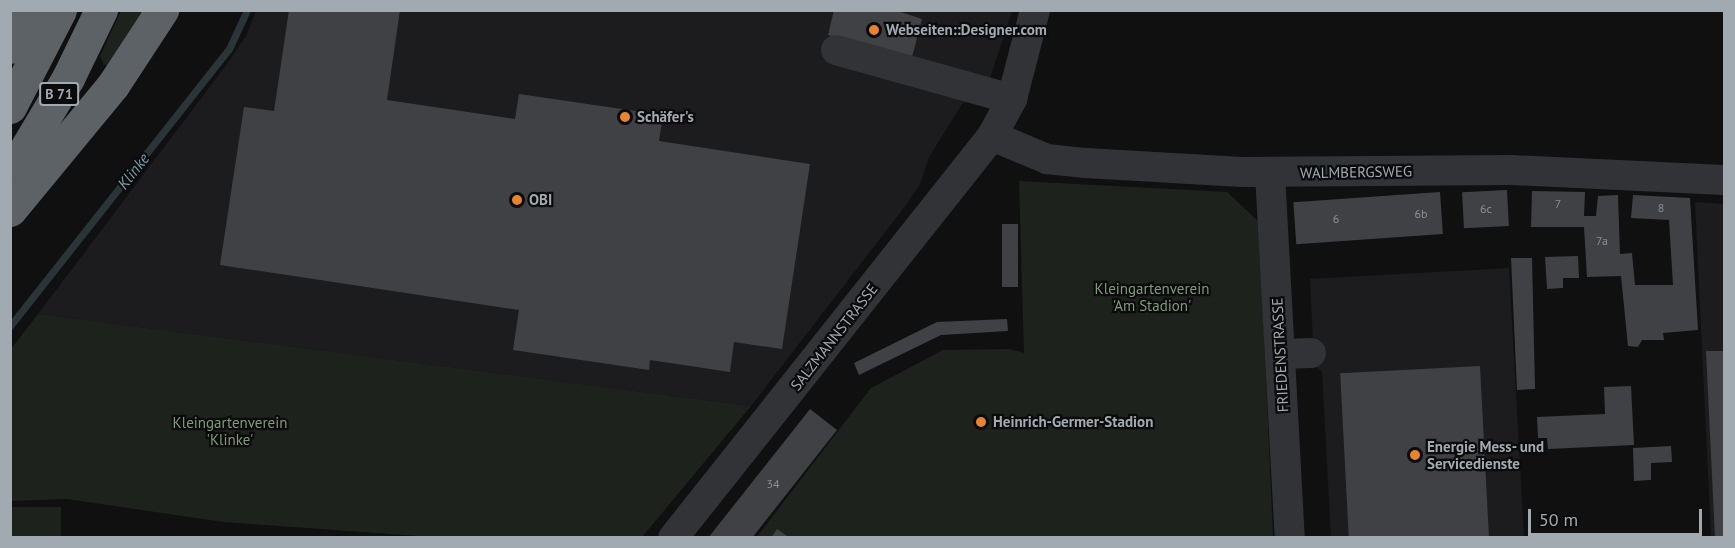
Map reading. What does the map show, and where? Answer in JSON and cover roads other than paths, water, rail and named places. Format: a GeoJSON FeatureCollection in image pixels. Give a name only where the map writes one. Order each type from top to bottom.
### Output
{"type":"FeatureCollection","features":[{"type":"Feature","properties":{"kind":"highway"},"geometry":{"type":"LineString","coordinates":[[10,47],[24,10]]}},
{"type":"Feature","properties":{"kind":"highway","name":"B 71"},"geometry":{"type":"LineString","coordinates":[[10,107],[60,10]]}},
{"type":"Feature","properties":{"kind":"highway","name":"B 71"},"geometry":{"type":"LineString","coordinates":[[10,175],[68,78],[101,10]]}},
{"type":"Feature","properties":{"kind":"highway"},"geometry":{"type":"LineString","coordinates":[[10,210],[114,85],[162,10]]}},
{"type":"Feature","properties":{"kind":"street","name":"SALZMANNSTRASSE"},"geometry":{"type":"LineString","coordinates":[[673,537],[992,136],[1012,99],[1035,10]]}},
{"type":"Feature","properties":{"kind":"street"},"geometry":{"type":"LineString","coordinates":[[836,50],[940,72],[1012,99]]}},
{"type":"Feature","properties":{"kind":"street","name":"WALMBERGSWEG"},"geometry":{"type":"LineString","coordinates":[[992,136],[1059,162],[1270,173],[1512,170],[1725,180]]}},
{"type":"Feature","properties":{"kind":"street","name":"FRIEDENSTRASSE"},"geometry":{"type":"LineString","coordinates":[[1270,173],[1290,537]]}},
{"type":"Feature","properties":{"kind":"street"},"geometry":{"type":"LineString","coordinates":[[1280,354],[1311,353]]}},
{"type":"Feature","properties":{"kind":"waterway","name":"Klinke"},"geometry":{"type":"LineString","coordinates":[[10,326],[229,49],[247,10]]}},
{"type":"Feature","properties":{"kind":"place","name":"Webseiten::Designer.com"},"geometry":{"type":"Point","coordinates":[874,30]}},
{"type":"Feature","properties":{"kind":"place","name":"Schäfer's"},"geometry":{"type":"Point","coordinates":[625,117]}},
{"type":"Feature","properties":{"kind":"place","name":"OBI"},"geometry":{"type":"Point","coordinates":[517,200]}},
{"type":"Feature","properties":{"kind":"place","name":"Heinrich-Germer-Stadion"},"geometry":{"type":"Point","coordinates":[981,422]}},
{"type":"Feature","properties":{"kind":"place","name":"Energie Mess- und Servicedienste"},"geometry":{"type":"Point","coordinates":[1415,455]}},
{"type":"Feature","properties":{"kind":"park label","name":"Kleingartenverein 'Am Stadion'"},"geometry":{"type":"Point","coordinates":[1152,296]}},
{"type":"Feature","properties":{"kind":"park label","name":"Kleingartenverein 'Klinke'"},"geometry":{"type":"Point","coordinates":[230,430]}}]}
